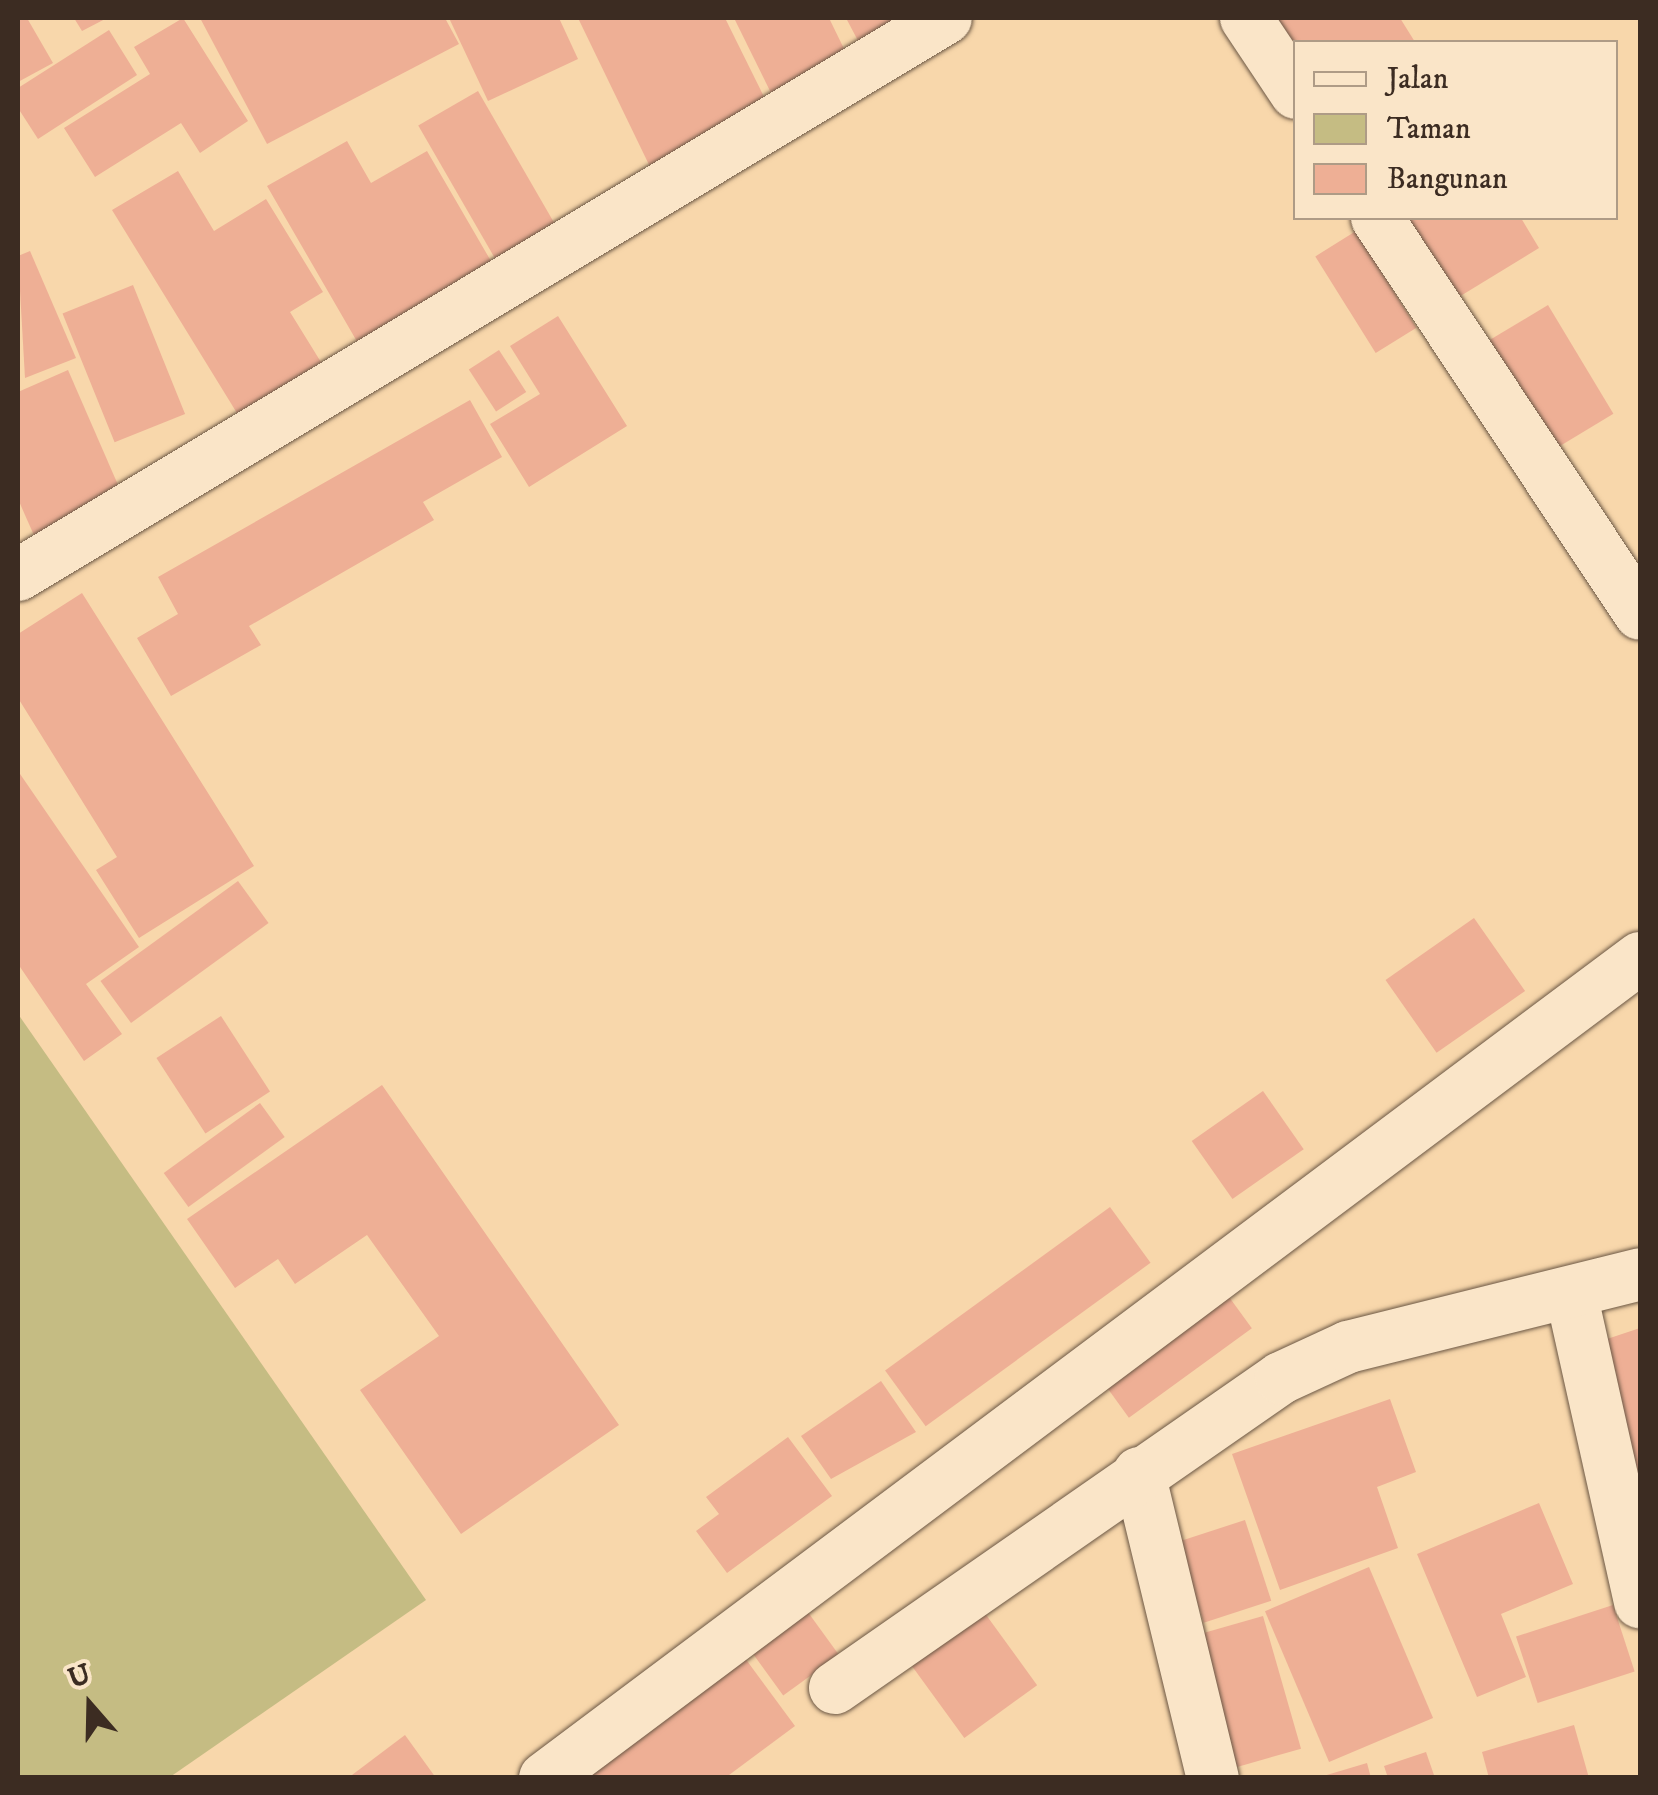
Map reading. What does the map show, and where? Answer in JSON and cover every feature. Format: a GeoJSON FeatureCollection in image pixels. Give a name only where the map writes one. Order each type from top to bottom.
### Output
{"type":"FeatureCollection","features":[{"type":"Feature","properties":{"kind":"street"},"geometry":{"type":"LineString","coordinates":[[18,575],[946,18]]}},
{"type":"Feature","properties":{"kind":"street"},"geometry":{"type":"LineString","coordinates":[[1246,18],[1293,88]]}},
{"type":"Feature","properties":{"kind":"street"},"geometry":{"type":"LineString","coordinates":[[1378,220],[1640,614]]}},
{"type":"Feature","properties":{"kind":"street"},"geometry":{"type":"LineString","coordinates":[[545,1778],[1640,958]]}},
{"type":"Feature","properties":{"kind":"street"},"geometry":{"type":"LineString","coordinates":[[834,1688],[1281,1378],[1348,1347],[1640,1274]]}},
{"type":"Feature","properties":{"kind":"street"},"geometry":{"type":"LineString","coordinates":[[1571,1293],[1640,1602]]}},
{"type":"Feature","properties":{"kind":"street"},"geometry":{"type":"LineString","coordinates":[[1139,1473],[1213,1778]]}},
{"type":"Feature","properties":{"kind":"green space"},"geometry":{"type":"Polygon","coordinates":[[[18,1014],[426,1600],[170,1777],[18,1777],[18,1014]]]}},
{"type":"Feature","properties":{"kind":"building"},"geometry":{"type":"Polygon","coordinates":[[[27,18],[53,63],[18,82],[18,20],[27,18]]]}},
{"type":"Feature","properties":{"kind":"building"},"geometry":{"type":"Polygon","coordinates":[[[74,18],[107,18],[82,31],[74,18]]]}},
{"type":"Feature","properties":{"kind":"building"},"geometry":{"type":"Polygon","coordinates":[[[183,18],[248,121],[200,153],[181,123],[95,177],[64,128],[150,74],[134,47],[183,18]]]}},
{"type":"Feature","properties":{"kind":"building"},"geometry":{"type":"Polygon","coordinates":[[[200,18],[445,18],[459,44],[267,144],[200,18]]]}},
{"type":"Feature","properties":{"kind":"building"},"geometry":{"type":"Polygon","coordinates":[[[449,18],[559,18],[578,59],[488,101],[449,18]]]}},
{"type":"Feature","properties":{"kind":"building"},"geometry":{"type":"Polygon","coordinates":[[[578,18],[725,18],[773,115],[653,173],[578,18]]]}},
{"type":"Feature","properties":{"kind":"building"},"geometry":{"type":"Polygon","coordinates":[[[734,18],[829,18],[849,59],[773,97],[734,18]]]}},
{"type":"Feature","properties":{"kind":"building"},"geometry":{"type":"Polygon","coordinates":[[[846,18],[936,18],[865,54],[846,18]]]}},
{"type":"Feature","properties":{"kind":"building"},"geometry":{"type":"Polygon","coordinates":[[[1275,18],[1400,18],[1414,40],[1293,40],[1293,45],[1275,18]]]}},
{"type":"Feature","properties":{"kind":"building"},"geometry":{"type":"Polygon","coordinates":[[[109,30],[137,75],[38,139],[18,108],[18,88],[109,30]]]}},
{"type":"Feature","properties":{"kind":"building"},"geometry":{"type":"Polygon","coordinates":[[[478,91],[557,228],[497,262],[418,126],[478,91]]]}},
{"type":"Feature","properties":{"kind":"building"},"geometry":{"type":"Polygon","coordinates":[[[347,141],[371,183],[427,151],[495,268],[359,345],[267,186],[347,141]]]}},
{"type":"Feature","properties":{"kind":"building"},"geometry":{"type":"Polygon","coordinates":[[[178,171],[214,231],[266,199],[323,292],[290,312],[324,367],[240,418],[112,210],[178,171]]]}},
{"type":"Feature","properties":{"kind":"building"},"geometry":{"type":"Polygon","coordinates":[[[1398,220],[1522,220],[1539,248],[1449,303],[1398,220]]]}},
{"type":"Feature","properties":{"kind":"building"},"geometry":{"type":"Polygon","coordinates":[[[1356,231],[1416,328],[1376,353],[1315,256],[1356,231]]]}},
{"type":"Feature","properties":{"kind":"building"},"geometry":{"type":"Polygon","coordinates":[[[30,251],[76,358],[25,378],[18,256],[30,251]]]}},
{"type":"Feature","properties":{"kind":"building"},"geometry":{"type":"Polygon","coordinates":[[[133,285],[185,414],[115,442],[63,313],[133,285]]]}},
{"type":"Feature","properties":{"kind":"building"},"geometry":{"type":"Polygon","coordinates":[[[1548,305],[1613,414],[1552,451],[1486,342],[1548,305]]]}},
{"type":"Feature","properties":{"kind":"building"},"geometry":{"type":"Polygon","coordinates":[[[558,316],[627,426],[529,487],[490,424],[540,394],[510,346],[558,316]]]}},
{"type":"Feature","properties":{"kind":"building"},"geometry":{"type":"Polygon","coordinates":[[[499,350],[526,392],[496,412],[469,370],[499,350]]]}},
{"type":"Feature","properties":{"kind":"building"},"geometry":{"type":"Polygon","coordinates":[[[68,370],[125,501],[36,540],[18,499],[18,392],[68,370]]]}},
{"type":"Feature","properties":{"kind":"building"},"geometry":{"type":"Polygon","coordinates":[[[470,400],[502,457],[423,502],[434,520],[249,626],[261,645],[171,696],[137,638],[178,614],[158,577],[470,400]]]}},
{"type":"Feature","properties":{"kind":"building"},"geometry":{"type":"Polygon","coordinates":[[[82,593],[254,866],[139,938],[96,870],[117,857],[18,698],[18,634],[82,593]]]}},
{"type":"Feature","properties":{"kind":"building"},"geometry":{"type":"Polygon","coordinates":[[[18,771],[139,947],[86,984],[122,1034],[84,1061],[18,964],[18,771]]]}},
{"type":"Feature","properties":{"kind":"building"},"geometry":{"type":"Polygon","coordinates":[[[238,881],[269,923],[131,1023],[100,981],[238,881]]]}},
{"type":"Feature","properties":{"kind":"building"},"geometry":{"type":"Polygon","coordinates":[[[1474,918],[1525,991],[1437,1053],[1386,980],[1474,918]]]}},
{"type":"Feature","properties":{"kind":"building"},"geometry":{"type":"Polygon","coordinates":[[[221,1016],[270,1091],[205,1133],[156,1058],[221,1016]]]}},
{"type":"Feature","properties":{"kind":"building"},"geometry":{"type":"Polygon","coordinates":[[[382,1085],[619,1425],[461,1534],[360,1390],[439,1336],[367,1235],[295,1284],[278,1259],[235,1288],[187,1219],[382,1085]]]}},
{"type":"Feature","properties":{"kind":"building"},"geometry":{"type":"Polygon","coordinates":[[[1263,1091],[1304,1149],[1232,1199],[1192,1141],[1263,1091]]]}},
{"type":"Feature","properties":{"kind":"building"},"geometry":{"type":"Polygon","coordinates":[[[260,1103],[285,1137],[188,1207],[164,1173],[260,1103]]]}},
{"type":"Feature","properties":{"kind":"building"},"geometry":{"type":"Polygon","coordinates":[[[1110,1207],[1151,1263],[926,1426],[885,1370],[1110,1207]]]}},
{"type":"Feature","properties":{"kind":"building"},"geometry":{"type":"Polygon","coordinates":[[[1216,1279],[1252,1328],[1129,1418],[1093,1368],[1216,1279]]]}},
{"type":"Feature","properties":{"kind":"building"},"geometry":{"type":"Polygon","coordinates":[[[1640,1328],[1640,1487],[1592,1344],[1640,1328]]]}},
{"type":"Feature","properties":{"kind":"building"},"geometry":{"type":"Polygon","coordinates":[[[881,1381],[916,1432],[831,1479],[801,1436],[881,1381]]]}},
{"type":"Feature","properties":{"kind":"building"},"geometry":{"type":"Polygon","coordinates":[[[1390,1399],[1416,1472],[1377,1487],[1398,1548],[1280,1590],[1232,1454],[1390,1399]]]}},
{"type":"Feature","properties":{"kind":"building"},"geometry":{"type":"Polygon","coordinates":[[[788,1437],[832,1496],[727,1573],[696,1531],[719,1514],[706,1497],[788,1437]]]}},
{"type":"Feature","properties":{"kind":"building"},"geometry":{"type":"Polygon","coordinates":[[[1539,1503],[1573,1584],[1501,1614],[1526,1677],[1477,1697],[1417,1554],[1539,1503]]]}},
{"type":"Feature","properties":{"kind":"building"},"geometry":{"type":"Polygon","coordinates":[[[1245,1520],[1271,1601],[1204,1623],[1177,1542],[1245,1520]]]}},
{"type":"Feature","properties":{"kind":"building"},"geometry":{"type":"Polygon","coordinates":[[[1369,1567],[1433,1718],[1329,1762],[1265,1611],[1369,1567]]]}},
{"type":"Feature","properties":{"kind":"building"},"geometry":{"type":"Polygon","coordinates":[[[976,1601],[1037,1685],[964,1738],[903,1654],[976,1601]]]}},
{"type":"Feature","properties":{"kind":"building"},"geometry":{"type":"Polygon","coordinates":[[[802,1604],[839,1655],[783,1696],[746,1645],[802,1604]]]}},
{"type":"Feature","properties":{"kind":"building"},"geometry":{"type":"Polygon","coordinates":[[[1613,1605],[1635,1672],[1538,1703],[1516,1637],[1613,1605]]]}},
{"type":"Feature","properties":{"kind":"building"},"geometry":{"type":"Polygon","coordinates":[[[1263,1616],[1301,1749],[1233,1768],[1195,1636],[1263,1616]]]}},
{"type":"Feature","properties":{"kind":"building"},"geometry":{"type":"Polygon","coordinates":[[[742,1654],[795,1726],[725,1778],[572,1778],[742,1654]]]}},
{"type":"Feature","properties":{"kind":"building"},"geometry":{"type":"Polygon","coordinates":[[[1574,1725],[1589,1778],[1489,1778],[1482,1752],[1574,1725]]]}},
{"type":"Feature","properties":{"kind":"building"},"geometry":{"type":"Polygon","coordinates":[[[405,1735],[436,1778],[348,1778],[405,1735]]]}},
{"type":"Feature","properties":{"kind":"building"},"geometry":{"type":"Polygon","coordinates":[[[1426,1752],[1435,1778],[1388,1778],[1384,1766],[1426,1752]]]}},
{"type":"Feature","properties":{"kind":"building"},"geometry":{"type":"Polygon","coordinates":[[[1367,1763],[1371,1778],[1320,1778],[1320,1777],[1367,1763]]]}}]}
